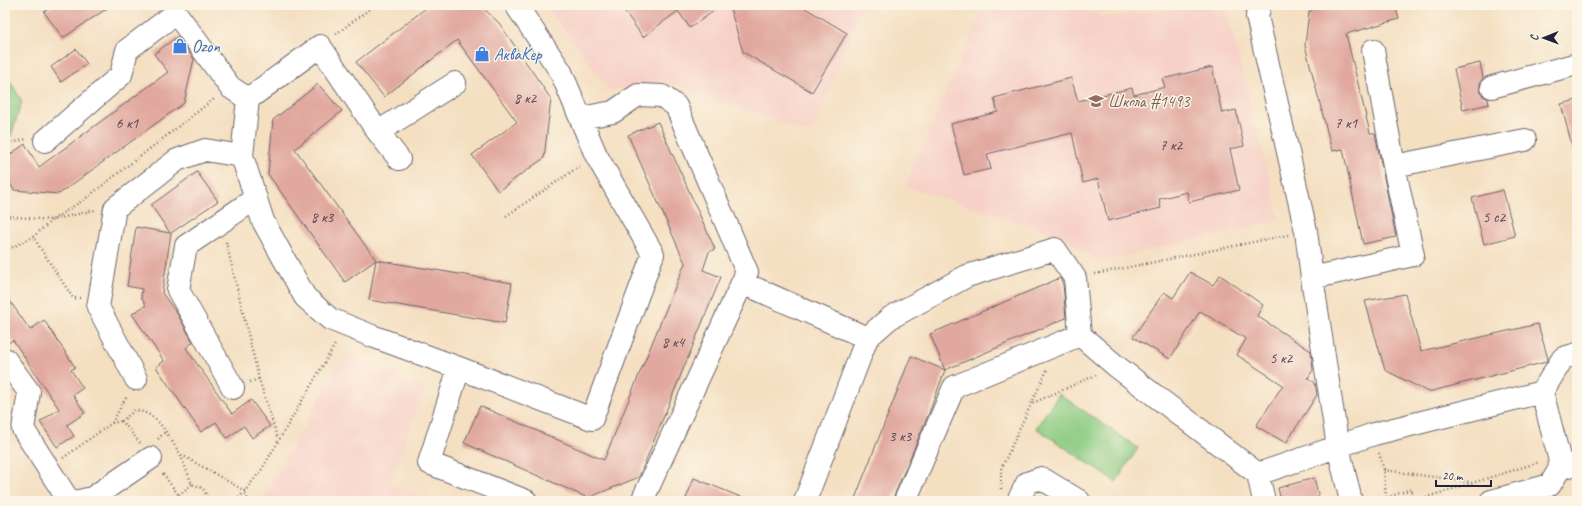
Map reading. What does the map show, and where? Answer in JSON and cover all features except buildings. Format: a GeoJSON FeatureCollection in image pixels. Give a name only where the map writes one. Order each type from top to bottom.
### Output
{"type":"FeatureCollection","features":[{"type":"Feature","properties":{"kind":"lane"},"geometry":{"type":"LineString","coordinates":[[399,159],[378,132],[320,46],[248,99],[242,156],[263,221],[305,297],[330,319],[346,326],[592,419],[653,254],[596,155],[561,72],[516,5]]}},
{"type":"Feature","properties":{"kind":"lane"},"geometry":{"type":"LineString","coordinates":[[1260,5],[1257,16],[1306,231],[1338,447],[1351,501]]}},
{"type":"Feature","properties":{"kind":"lane"},"geometry":{"type":"LineString","coordinates":[[45,141],[121,75],[127,50],[174,9],[230,87],[248,99]]}},
{"type":"Feature","properties":{"kind":"lane"},"geometry":{"type":"LineString","coordinates":[[1312,278],[1413,254],[1394,166],[1374,50]]}},
{"type":"Feature","properties":{"kind":"lane"},"geometry":{"type":"LineString","coordinates":[[1492,87],[1577,64]]}},
{"type":"Feature","properties":{"kind":"lane"},"geometry":{"type":"LineString","coordinates":[[378,132],[455,83]]}},
{"type":"Feature","properties":{"kind":"lane"},"geometry":{"type":"LineString","coordinates":[[581,118],[613,112],[638,95],[662,96],[676,106],[748,272],[642,501]]}},
{"type":"Feature","properties":{"kind":"lane"},"geometry":{"type":"LineString","coordinates":[[1394,166],[1525,140]]}},
{"type":"Feature","properties":{"kind":"lane"},"geometry":{"type":"LineString","coordinates":[[136,379],[98,307],[115,208],[178,160],[205,150],[242,156]]}},
{"type":"Feature","properties":{"kind":"lane"},"geometry":{"type":"LineString","coordinates":[[233,388],[178,290],[186,246],[256,198]]}},
{"type":"Feature","properties":{"kind":"lane"},"geometry":{"type":"LineString","coordinates":[[805,501],[867,338],[890,318],[967,276],[1056,248],[1075,278],[1080,335],[1116,366],[1258,474],[1264,501]]}},
{"type":"Feature","properties":{"kind":"lane"},"geometry":{"type":"LineString","coordinates":[[743,283],[867,338]]}},
{"type":"Feature","properties":{"kind":"lane"},"geometry":{"type":"LineString","coordinates":[[906,501],[954,387],[1080,335]]}},
{"type":"Feature","properties":{"kind":"lane"},"geometry":{"type":"LineString","coordinates":[[1258,474],[1374,434],[1542,392],[1563,358],[1577,354]]}},
{"type":"Feature","properties":{"kind":"lane"},"geometry":{"type":"LineString","coordinates":[[5,359],[29,392],[23,429],[69,501]]}},
{"type":"Feature","properties":{"kind":"lane"},"geometry":{"type":"LineString","coordinates":[[459,368],[429,463],[526,501]]}},
{"type":"Feature","properties":{"kind":"lane"},"geometry":{"type":"LineString","coordinates":[[1491,501],[1550,485],[1565,463],[1542,392]]}},
{"type":"Feature","properties":{"kind":"lane"},"geometry":{"type":"LineString","coordinates":[[79,501],[92,498],[151,458]]}},
{"type":"Feature","properties":{"kind":"lane"},"geometry":{"type":"LineString","coordinates":[[1010,498],[1027,483],[1041,478],[1080,501]]}},
{"type":"Feature","properties":{"kind":"path"},"geometry":{"type":"LineString","coordinates":[[320,46],[375,5]]}},
{"type":"Feature","properties":{"kind":"path"},"geometry":{"type":"LineString","coordinates":[[5,251],[33,237],[52,220],[85,199],[230,87]]}},
{"type":"Feature","properties":{"kind":"path"},"geometry":{"type":"LineString","coordinates":[[506,216],[596,155]]}},
{"type":"Feature","properties":{"kind":"path"},"geometry":{"type":"LineString","coordinates":[[5,216],[52,220],[108,207],[115,208]]}},
{"type":"Feature","properties":{"kind":"path"},"geometry":{"type":"LineString","coordinates":[[221,222],[259,379],[278,439]]}},
{"type":"Feature","properties":{"kind":"path"},"geometry":{"type":"LineString","coordinates":[[1075,278],[1306,231]]}},
{"type":"Feature","properties":{"kind":"path"},"geometry":{"type":"LineString","coordinates":[[33,237],[73,298],[99,300]]}},
{"type":"Feature","properties":{"kind":"path"},"geometry":{"type":"LineString","coordinates":[[236,501],[245,492],[262,469],[278,439],[346,326]]}},
{"type":"Feature","properties":{"kind":"path"},"geometry":{"type":"LineString","coordinates":[[1033,403],[1116,366]]}},
{"type":"Feature","properties":{"kind":"path"},"geometry":{"type":"LineString","coordinates":[[1010,498],[1001,469],[1048,370]]}},
{"type":"Feature","properties":{"kind":"path"},"geometry":{"type":"LineString","coordinates":[[112,423],[136,379]]}},
{"type":"Feature","properties":{"kind":"path"},"geometry":{"type":"LineString","coordinates":[[48,468],[112,423],[122,421],[135,410],[146,412],[158,420],[180,454],[192,484],[203,488],[209,501]]}},
{"type":"Feature","properties":{"kind":"path"},"geometry":{"type":"LineString","coordinates":[[122,421],[183,501]]}},
{"type":"Feature","properties":{"kind":"path"},"geometry":{"type":"LineString","coordinates":[[1374,434],[1384,470],[1386,499],[1411,489],[1414,501],[1472,483],[1565,463]]}},
{"type":"Feature","properties":{"kind":"path"},"geometry":{"type":"LineString","coordinates":[[180,454],[245,492],[248,501]]}},
{"type":"Feature","properties":{"kind":"path"},"geometry":{"type":"LineString","coordinates":[[1384,470],[1472,483]]}},
{"type":"Feature","properties":{"kind":"path"},"geometry":{"type":"LineString","coordinates":[[179,495],[192,484]]}},
{"type":"Feature","properties":{"kind":"shaded area"},"geometry":{"type":"Polygon","coordinates":[[[545,5],[863,5],[811,134],[665,81],[610,91],[545,5]]]}},
{"type":"Feature","properties":{"kind":"shaded area","name":"Школа #1493"},"geometry":{"type":"Polygon","coordinates":[[[984,5],[1072,5],[1104,17],[1209,5],[1225,5],[1280,220],[1098,262],[1065,237],[905,186],[984,5]]]}},
{"type":"Feature","properties":{"kind":"shaded area"},"geometry":{"type":"Polygon","coordinates":[[[345,353],[425,387],[390,484],[435,501],[263,501],[345,353]]]}},
{"type":"Feature","properties":{"kind":"green space"},"geometry":{"type":"Polygon","coordinates":[[[5,73],[22,101],[11,136],[5,137],[5,73]]]}},
{"type":"Feature","properties":{"kind":"green space"},"geometry":{"type":"Polygon","coordinates":[[[1059,394],[1138,448],[1116,482],[1036,428],[1059,394]]]}},
{"type":"Feature","properties":{"kind":"place","name":"Ozon"},"geometry":{"type":"Point","coordinates":[180,46]}},
{"type":"Feature","properties":{"kind":"place","name":"АкваКер"},"geometry":{"type":"Point","coordinates":[482,54]}},
{"type":"Feature","properties":{"kind":"place","name":"Школа #1493"},"geometry":{"type":"Point","coordinates":[1096,101]}}]}
